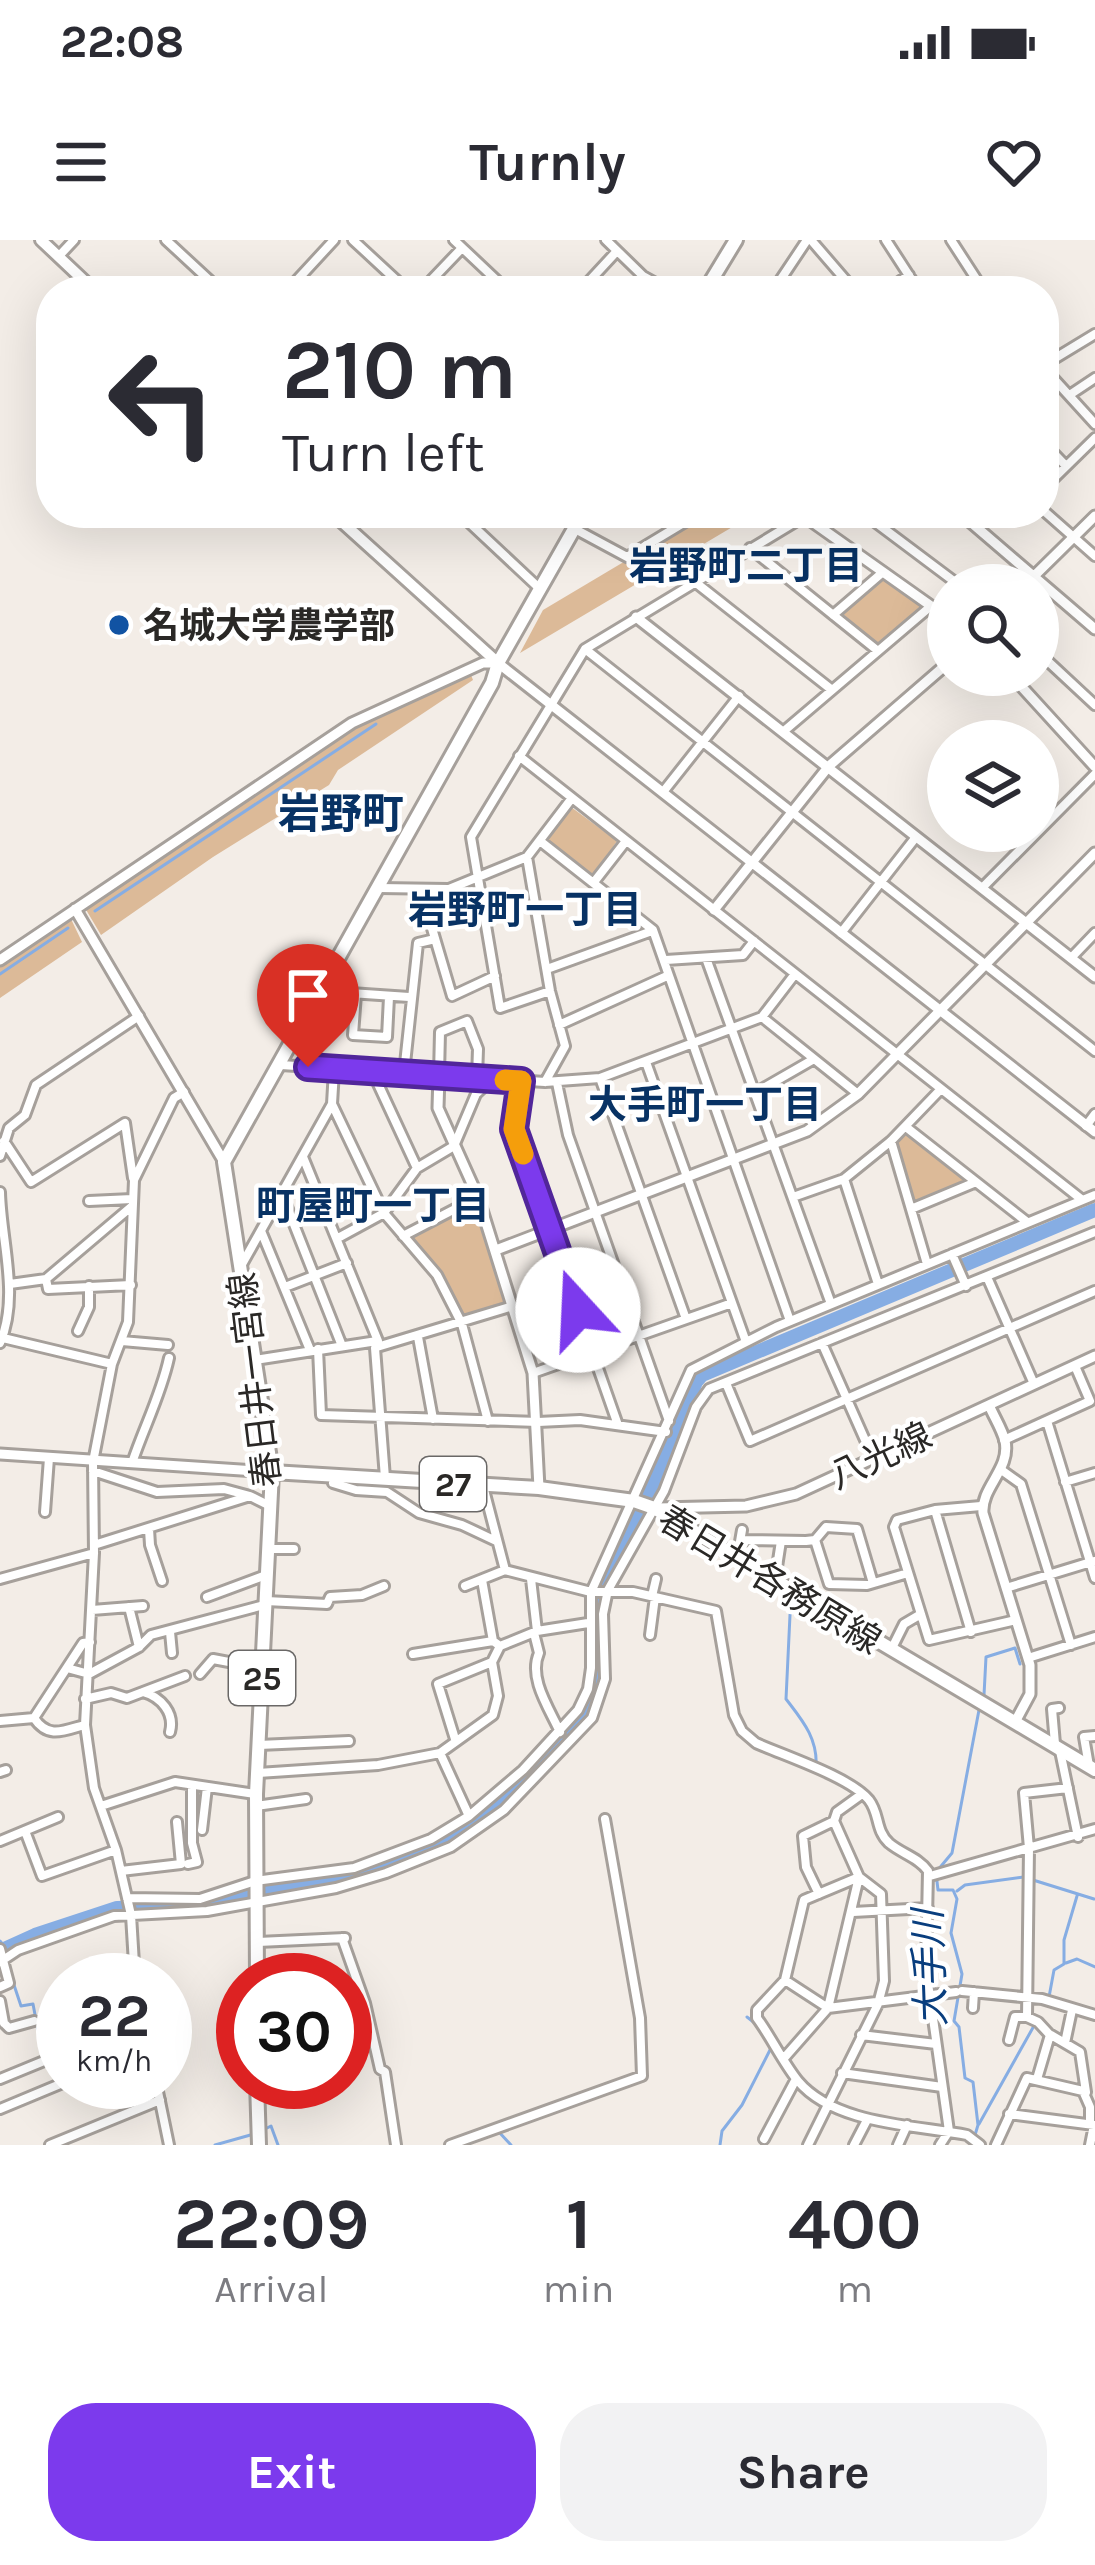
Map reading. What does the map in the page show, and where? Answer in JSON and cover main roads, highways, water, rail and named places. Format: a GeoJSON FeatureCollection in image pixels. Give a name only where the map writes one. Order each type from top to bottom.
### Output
{"type":"FeatureCollection","features":[{"type":"Feature","properties":{"kind":"main road"},"geometry":{"type":"LineString","coordinates":[[41,240],[79,276]]}},
{"type":"Feature","properties":{"kind":"main road"},"geometry":{"type":"LineString","coordinates":[[715,276],[736,240]]}},
{"type":"Feature","properties":{"kind":"main road"},"geometry":{"type":"LineString","coordinates":[[349,528],[498,663],[574,528]]}},
{"type":"Feature","properties":{"kind":"main road","name":"春日井一宮線"},"geometry":{"type":"LineString","coordinates":[[256,1953],[256,1800],[272,1472],[224,1162],[492,682],[498,663]]}},
{"type":"Feature","properties":{"kind":"main road","name":"春日井各務原線"},"geometry":{"type":"LineString","coordinates":[[272,1472],[539,1488],[654,1508],[1092,1768]]}},
{"type":"Feature","properties":{"kind":"main road"},"geometry":{"type":"LineString","coordinates":[[258,2109],[259,2145]]}},
{"type":"Feature","properties":{"kind":"waterway"},"geometry":{"type":"LineString","coordinates":[[95,911],[376,724]]}},
{"type":"Feature","properties":{"kind":"waterway"},"geometry":{"type":"LineString","coordinates":[[0,974],[68,928]]}},
{"type":"Feature","properties":{"kind":"waterway"},"geometry":{"type":"LineString","coordinates":[[0,1951],[117,1908],[199,1906],[248,1892],[361,1874],[448,1839],[490,1811],[567,1736],[594,1695],[599,1595],[702,1375],[1095,1210]]}},
{"type":"Feature","properties":{"kind":"waterway","name":"大手川"},"geometry":{"type":"LineString","coordinates":[[791,1594],[786,1699],[812,1738],[816,1767]]}},
{"type":"Feature","properties":{"kind":"waterway"},"geometry":{"type":"LineString","coordinates":[[984,1695],[986,1657],[1015,1648],[1020,1664]]}},
{"type":"Feature","properties":{"kind":"waterway"},"geometry":{"type":"LineString","coordinates":[[937,1871],[952,1853],[979,1710]]}},
{"type":"Feature","properties":{"kind":"waterway","name":"大手川"},"geometry":{"type":"LineString","coordinates":[[928,1866],[936,1873],[938,1890],[953,1890],[957,1899],[951,1933],[962,1974],[954,2021],[959,2027],[965,2078],[973,2082],[978,2125],[972,2145]]}},
{"type":"Feature","properties":{"kind":"waterway"},"geometry":{"type":"LineString","coordinates":[[957,1891],[965,1885],[1024,1877]]}},
{"type":"Feature","properties":{"kind":"waterway"},"geometry":{"type":"LineString","coordinates":[[1033,1880],[1094,1899]]}},
{"type":"Feature","properties":{"kind":"waterway"},"geometry":{"type":"LineString","coordinates":[[1049,1997],[1054,1970],[1064,1964],[1064,1940],[1077,1896]]}},
{"type":"Feature","properties":{"kind":"waterway"},"geometry":{"type":"LineString","coordinates":[[0,1941],[6,1948]]}},
{"type":"Feature","properties":{"kind":"waterway"},"geometry":{"type":"LineString","coordinates":[[1066,1963],[1077,1959],[1095,1967]]}},
{"type":"Feature","properties":{"kind":"waterway"},"geometry":{"type":"LineString","coordinates":[[13,1982],[21,2006],[33,2004],[36,2020]]}},
{"type":"Feature","properties":{"kind":"waterway"},"geometry":{"type":"LineString","coordinates":[[720,2145],[722,2131],[742,2105],[771,2048],[747,2017]]}},
{"type":"Feature","properties":{"kind":"waterway"},"geometry":{"type":"LineString","coordinates":[[979,2124],[1035,2024]]}},
{"type":"Feature","properties":{"kind":"waterway"},"geometry":{"type":"LineString","coordinates":[[263,2130],[271,2126],[278,2145]]}},
{"type":"Feature","properties":{"kind":"waterway"},"geometry":{"type":"LineString","coordinates":[[498,2131],[511,2145]]}},
{"type":"Feature","properties":{"kind":"waterway"},"geometry":{"type":"LineString","coordinates":[[215,2145],[254,2134]]}},
{"type":"Feature","properties":{"kind":"place","name":"名城大学農学部"},"geometry":{"type":"Point","coordinates":[119,625]}},
{"type":"Feature","properties":{"kind":"district","name":"岩野町二丁目"},"geometry":{"type":"Point","coordinates":[746,565]}},
{"type":"Feature","properties":{"kind":"district","name":"岩野町"},"geometry":{"type":"Point","coordinates":[341,813]}},
{"type":"Feature","properties":{"kind":"district","name":"岩野町一丁目"},"geometry":{"type":"Point","coordinates":[525,909]}},
{"type":"Feature","properties":{"kind":"district","name":"大手町一丁目"},"geometry":{"type":"Point","coordinates":[705,1104]}},
{"type":"Feature","properties":{"kind":"district","name":"町屋町一丁目"},"geometry":{"type":"Point","coordinates":[373,1205]}}]}
